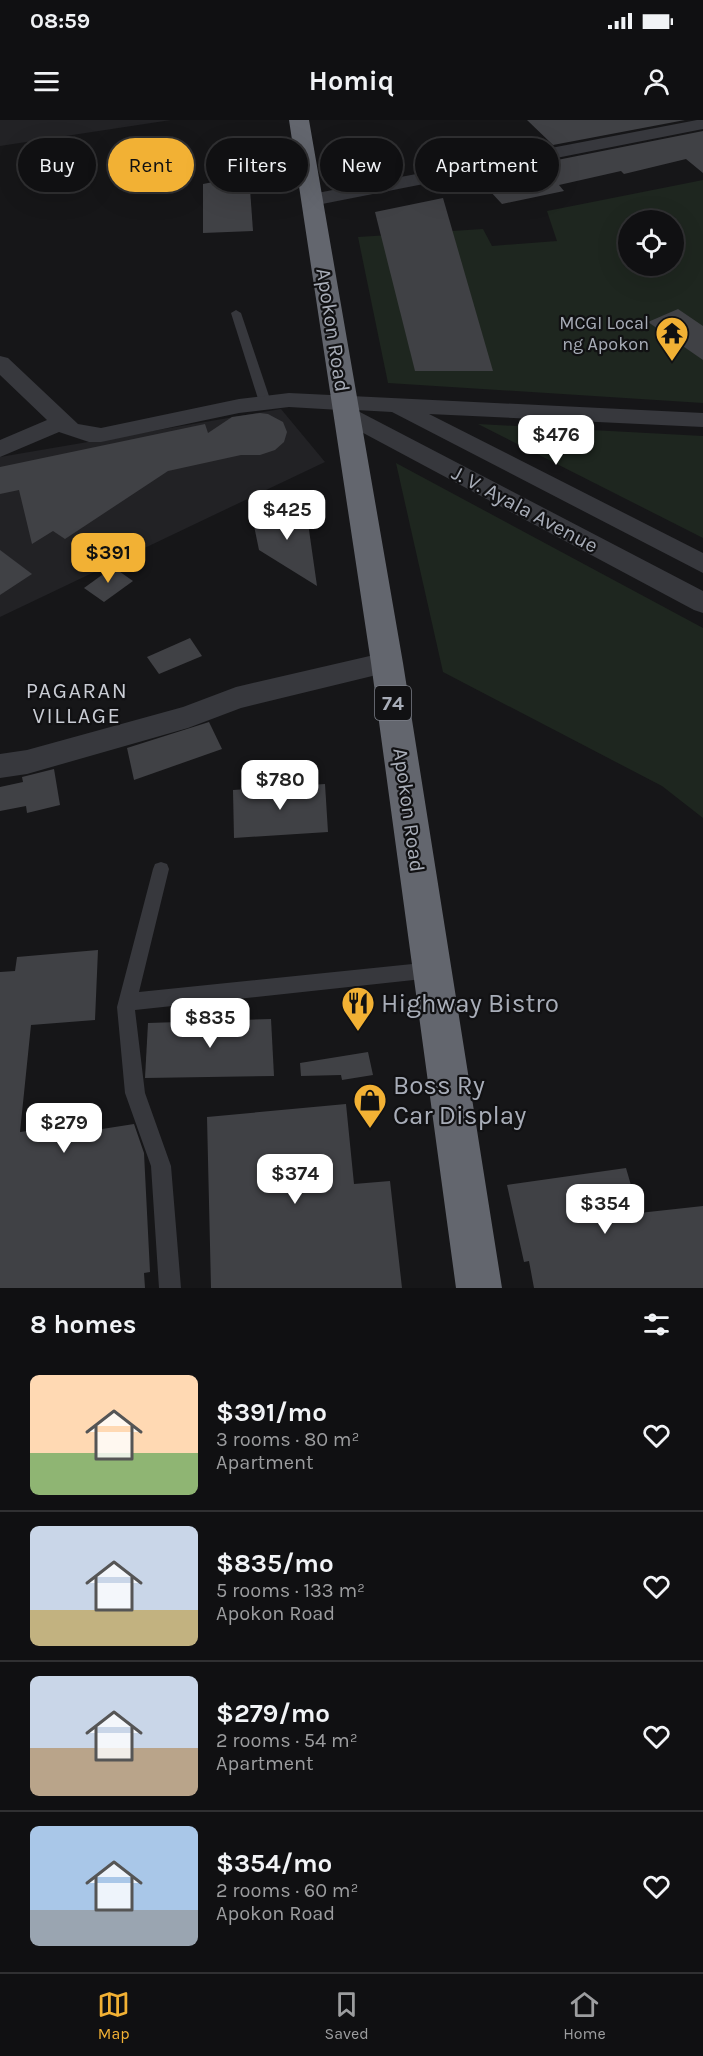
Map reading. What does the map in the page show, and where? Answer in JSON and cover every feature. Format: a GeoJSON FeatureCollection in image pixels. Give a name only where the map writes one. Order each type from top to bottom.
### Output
{"type":"FeatureCollection","features":[{"type":"Feature","properties":{"kind":"highway","name":"Apokon Road"},"geometry":{"type":"LineString","coordinates":[[299,120],[387,663],[479,1288]]}},
{"type":"Feature","properties":{"kind":"street"},"geometry":{"type":"LineString","coordinates":[[312,200],[703,124]]}},
{"type":"Feature","properties":{"kind":"street"},"geometry":{"type":"LineString","coordinates":[[0,363],[61,422],[80,433],[101,435],[265,402],[289,400],[346,408],[390,404],[703,420]]}},
{"type":"Feature","properties":{"kind":"street","name":"J. V. Ayala Avenue"},"geometry":{"type":"LineString","coordinates":[[390,404],[703,564]]}},
{"type":"Feature","properties":{"kind":"street","name":"J. V. Ayala Avenue"},"geometry":{"type":"LineString","coordinates":[[346,408],[703,603]]}},
{"type":"Feature","properties":{"kind":"street"},"geometry":{"type":"LineString","coordinates":[[0,449],[61,422]]}},
{"type":"Feature","properties":{"kind":"street"},"geometry":{"type":"LineString","coordinates":[[0,766],[27,762],[178,720],[236,698],[387,663]]}},
{"type":"Feature","properties":{"kind":"lane"},"geometry":{"type":"LineString","coordinates":[[236,313],[265,402]]}},
{"type":"Feature","properties":{"kind":"lane"},"geometry":{"type":"LineString","coordinates":[[161,869],[127,1002],[135,1093],[161,1166],[170,1288]]}},
{"type":"Feature","properties":{"kind":"lane"},"geometry":{"type":"LineString","coordinates":[[127,1002],[432,969]]}},
{"type":"Feature","properties":{"kind":"shaded area"},"geometry":{"type":"Polygon","coordinates":[[[0,120],[171,120],[53,138],[18,138],[18,143],[0,146],[0,120]]]}},
{"type":"Feature","properties":{"kind":"shaded area"},"geometry":{"type":"Polygon","coordinates":[[[703,180],[703,403],[388,383],[358,237],[483,229],[492,246],[557,241],[547,211],[703,180]]]}},
{"type":"Feature","properties":{"kind":"shaded area"},"geometry":{"type":"Polygon","coordinates":[[[281,409],[325,462],[0,617],[0,457],[281,409]]]}},
{"type":"Feature","properties":{"kind":"shaded area"},"geometry":{"type":"Polygon","coordinates":[[[478,424],[703,436],[703,538],[478,424]]]}},
{"type":"Feature","properties":{"kind":"shaded area"},"geometry":{"type":"Polygon","coordinates":[[[396,463],[703,628],[703,818],[662,786],[443,672],[396,463]]]}},
{"type":"Feature","properties":{"kind":"building"},"geometry":{"type":"Polygon","coordinates":[[[527,120],[685,120],[559,144],[559,138],[546,138],[527,120]]]}},
{"type":"Feature","properties":{"kind":"building"},"geometry":{"type":"Polygon","coordinates":[[[703,131],[703,173],[686,159],[624,174],[621,171],[559,185],[559,160],[703,131]]]}},
{"type":"Feature","properties":{"kind":"building"},"geometry":{"type":"Polygon","coordinates":[[[206,183],[206,192],[250,192],[253,231],[203,233],[203,184],[206,183]]]}},
{"type":"Feature","properties":{"kind":"building"},"geometry":{"type":"Polygon","coordinates":[[[559,185],[564,191],[502,204],[491,192],[559,192],[559,185]]]}},
{"type":"Feature","properties":{"kind":"building"},"geometry":{"type":"Polygon","coordinates":[[[443,198],[493,371],[415,371],[375,212],[443,198]]]}},
{"type":"Feature","properties":{"kind":"building"},"geometry":{"type":"Polygon","coordinates":[[[678,309],[703,326],[703,360],[648,322],[678,309]]]}},
{"type":"Feature","properties":{"kind":"building"},"geometry":{"type":"Polygon","coordinates":[[[268,414],[283,422],[287,432],[284,442],[275,450],[260,455],[241,455],[168,471],[65,539],[53,531],[32,544],[19,490],[0,494],[0,467],[205,424],[208,433],[232,417],[268,414]]]}},
{"type":"Feature","properties":{"kind":"building"},"geometry":{"type":"Polygon","coordinates":[[[306,509],[317,586],[259,550],[252,516],[306,509]]]}},
{"type":"Feature","properties":{"kind":"building"},"geometry":{"type":"Polygon","coordinates":[[[0,550],[32,574],[0,595],[0,550]]]}},
{"type":"Feature","properties":{"kind":"building"},"geometry":{"type":"Polygon","coordinates":[[[113,567],[133,581],[104,602],[84,588],[113,567]]]}},
{"type":"Feature","properties":{"kind":"building"},"geometry":{"type":"Polygon","coordinates":[[[190,638],[202,656],[159,674],[147,657],[190,638]]]}},
{"type":"Feature","properties":{"kind":"building"},"geometry":{"type":"Polygon","coordinates":[[[209,722],[222,749],[134,780],[127,748],[209,722]]]}},
{"type":"Feature","properties":{"kind":"building"},"geometry":{"type":"Polygon","coordinates":[[[54,769],[60,805],[27,813],[26,806],[0,811],[0,787],[23,782],[22,777],[54,769]]]}},
{"type":"Feature","properties":{"kind":"building"},"geometry":{"type":"Polygon","coordinates":[[[325,784],[328,832],[234,838],[233,790],[325,784]]]}},
{"type":"Feature","properties":{"kind":"building"},"geometry":{"type":"Polygon","coordinates":[[[98,950],[95,1020],[31,1025],[20,1132],[51,1128],[51,1137],[134,1124],[144,1153],[150,1272],[144,1273],[145,1288],[0,1288],[0,972],[15,971],[17,957],[98,950]]]}},
{"type":"Feature","properties":{"kind":"building"},"geometry":{"type":"Polygon","coordinates":[[[271,1019],[274,1076],[145,1078],[148,1023],[271,1019]]]}},
{"type":"Feature","properties":{"kind":"building"},"geometry":{"type":"Polygon","coordinates":[[[368,1052],[373,1075],[342,1080],[341,1075],[301,1076],[300,1063],[368,1052]]]}},
{"type":"Feature","properties":{"kind":"building"},"geometry":{"type":"Polygon","coordinates":[[[346,1104],[354,1184],[390,1181],[402,1288],[211,1288],[207,1117],[346,1104]]]}},
{"type":"Feature","properties":{"kind":"building"},"geometry":{"type":"Polygon","coordinates":[[[626,1168],[639,1213],[703,1206],[703,1288],[534,1288],[529,1261],[524,1262],[507,1185],[626,1168]]]}},
{"type":"Feature","properties":{"kind":"place","name":"MCGI Local ng Apokon"},"geometry":{"type":"Point","coordinates":[672,362]}},
{"type":"Feature","properties":{"kind":"place","name":"Highway Bistro"},"geometry":{"type":"Point","coordinates":[358,1032]}},
{"type":"Feature","properties":{"kind":"place","name":"Boss Ry Car Display"},"geometry":{"type":"Point","coordinates":[370,1129]}},
{"type":"Feature","properties":{"kind":"district","name":"PAGARAN VILLAGE"},"geometry":{"type":"Point","coordinates":[77,702]}}]}
